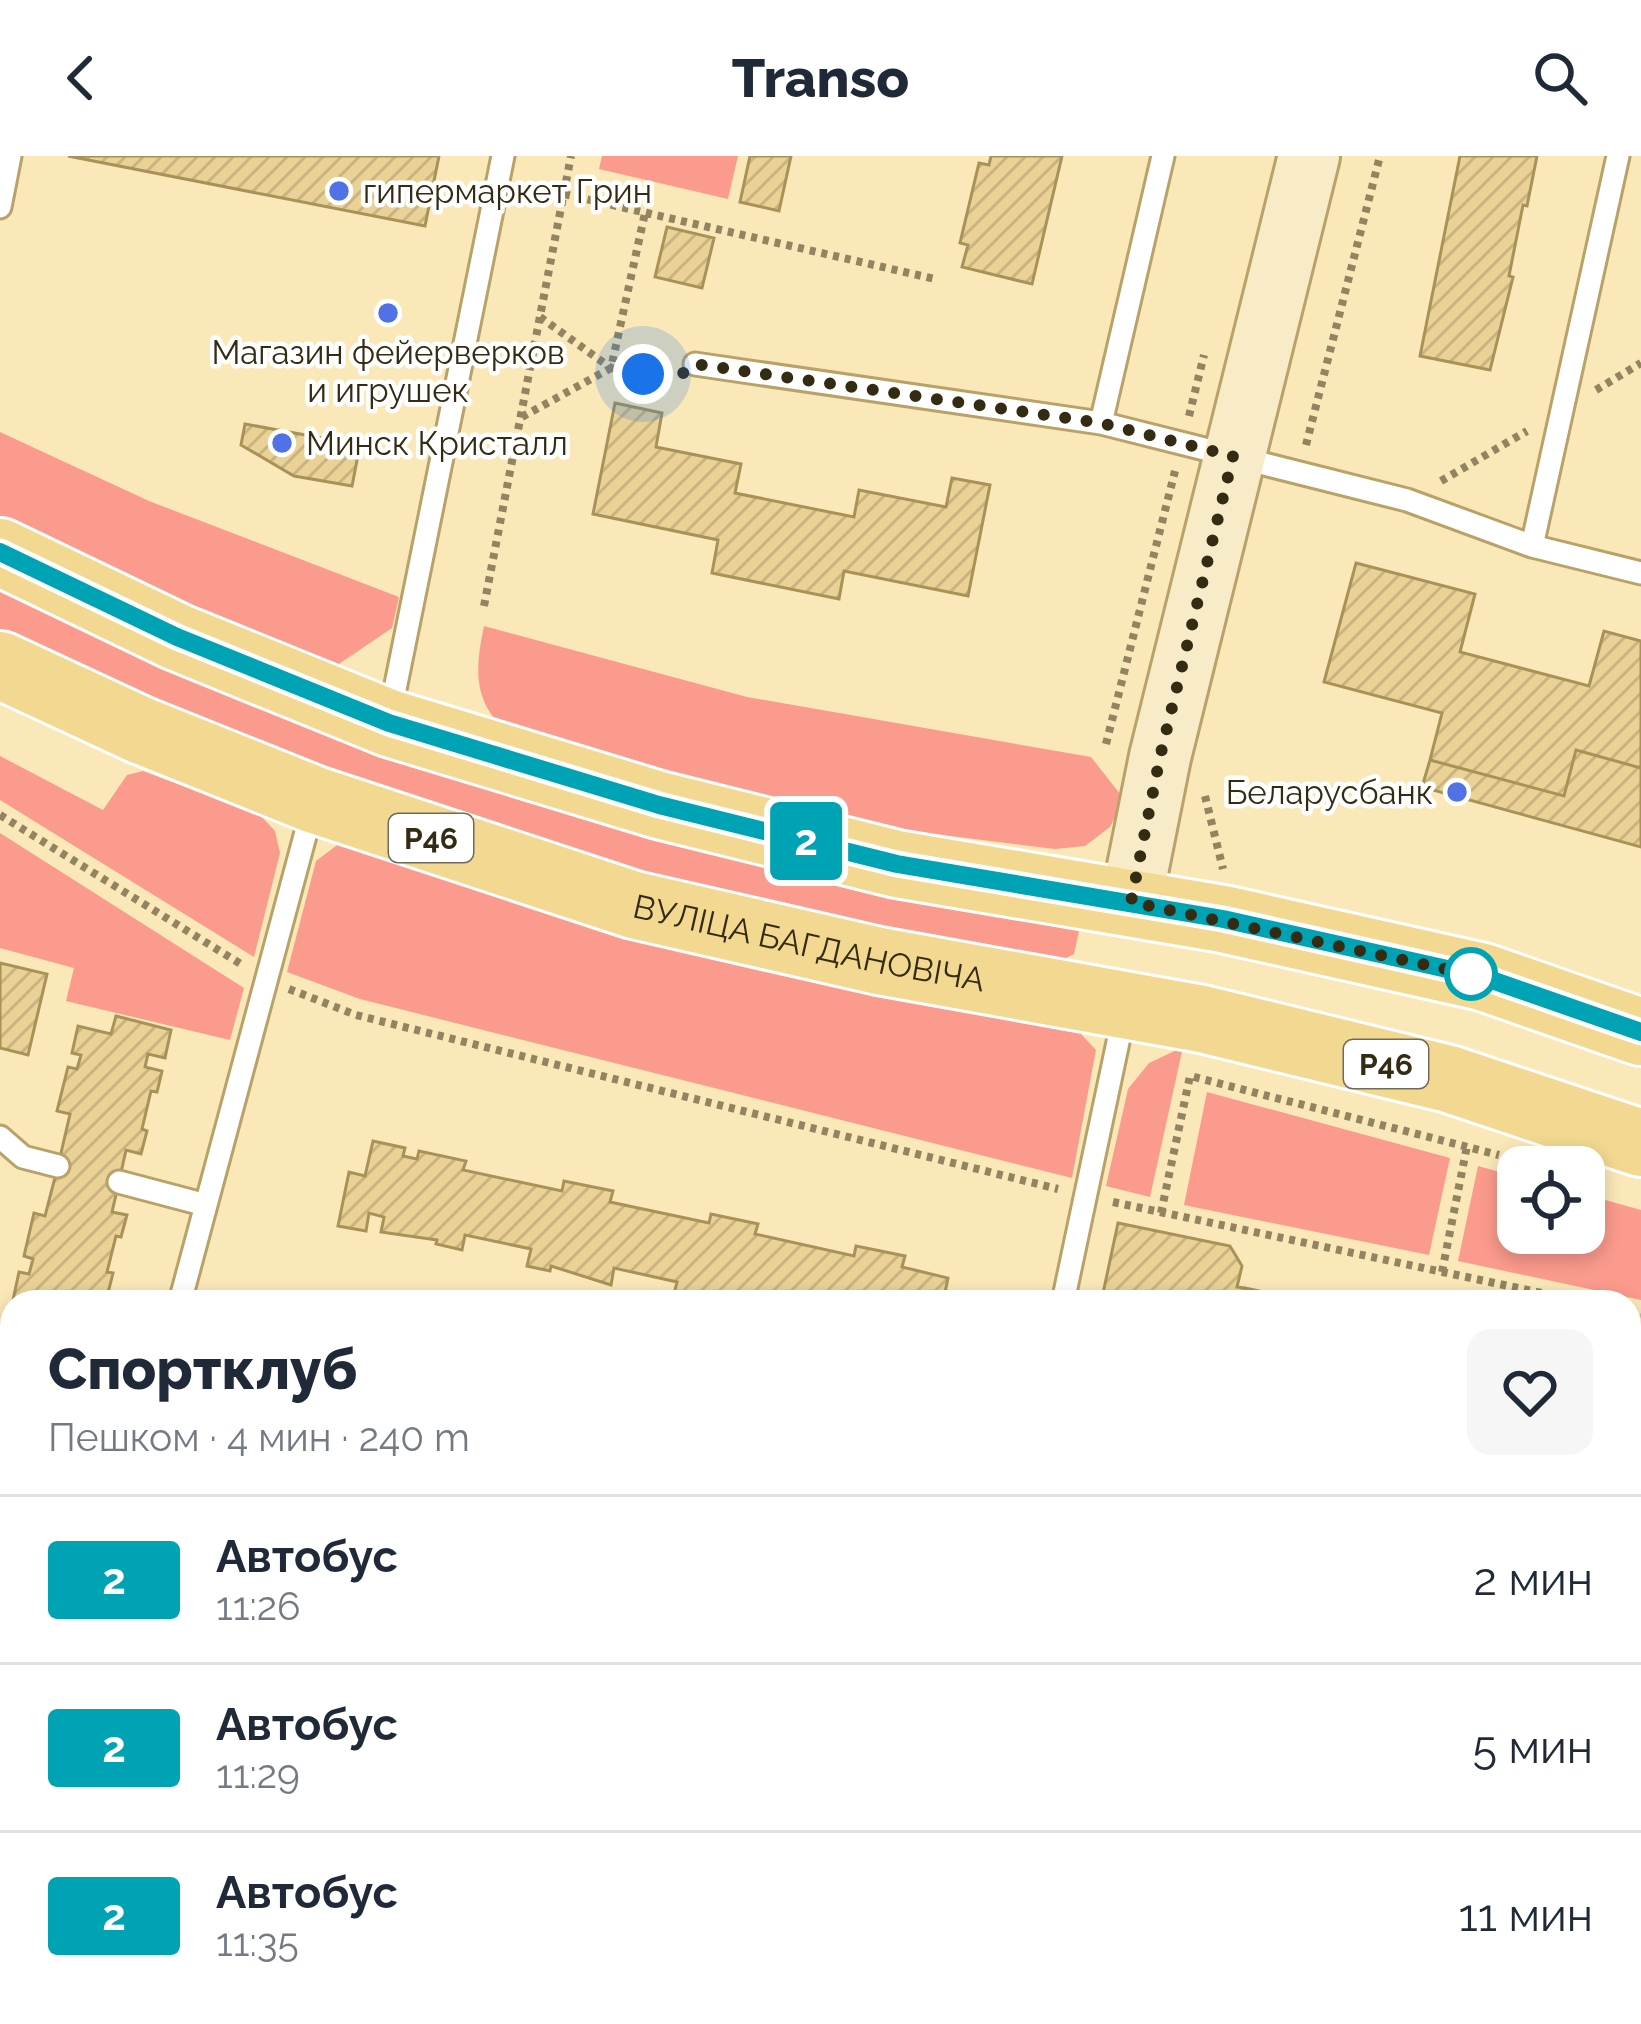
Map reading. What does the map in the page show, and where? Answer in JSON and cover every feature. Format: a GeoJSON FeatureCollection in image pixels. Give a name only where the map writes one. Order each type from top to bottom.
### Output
{"type":"FeatureCollection","features":[{"type":"Feature","properties":{"kind":"main road"},"geometry":{"type":"LineString","coordinates":[[0,552],[177,637],[389,723],[659,805],[897,864],[1131,902],[1483,977],[1641,1032]]}},
{"type":"Feature","properties":{"kind":"main road","name":"ВУЛІЦА БАГДАНОВІЧА"},"geometry":{"type":"LineString","coordinates":[[0,665],[140,730],[315,800],[634,905],[879,962],[1202,1019],[1449,1079],[1641,1143]]}},
{"type":"Feature","properties":{"kind":"main road"},"geometry":{"type":"LineString","coordinates":[[1126,1004],[1131,902]]}},
{"type":"Feature","properties":{"kind":"street"},"geometry":{"type":"LineString","coordinates":[[1131,902],[1160,757],[1309,156]]}},
{"type":"Feature","properties":{"kind":"lane"},"geometry":{"type":"LineString","coordinates":[[0,207],[10,156]]}},
{"type":"Feature","properties":{"kind":"lane"},"geometry":{"type":"LineString","coordinates":[[389,723],[503,156]]}},
{"type":"Feature","properties":{"kind":"lane"},"geometry":{"type":"LineString","coordinates":[[1101,423],[1163,156]]}},
{"type":"Feature","properties":{"kind":"lane"},"geometry":{"type":"LineString","coordinates":[[1532,546],[1618,156]]}},
{"type":"Feature","properties":{"kind":"lane"},"geometry":{"type":"LineString","coordinates":[[695,364],[1101,423],[1407,500],[1532,546],[1641,572]]}},
{"type":"Feature","properties":{"kind":"lane"},"geometry":{"type":"LineString","coordinates":[[183,1290],[315,800]]}},
{"type":"Feature","properties":{"kind":"lane"},"geometry":{"type":"LineString","coordinates":[[1066,1290],[1126,1004]]}},
{"type":"Feature","properties":{"kind":"lane"},"geometry":{"type":"LineString","coordinates":[[0,1137],[23,1157],[58,1166]]}},
{"type":"Feature","properties":{"kind":"lane"},"geometry":{"type":"LineString","coordinates":[[118,1181],[206,1204]]}},
{"type":"Feature","properties":{"kind":"path"},"geometry":{"type":"LineString","coordinates":[[484,606],[571,156]]}},
{"type":"Feature","properties":{"kind":"path"},"geometry":{"type":"LineString","coordinates":[[1299,472],[1380,156]]}},
{"type":"Feature","properties":{"kind":"path"},"geometry":{"type":"LineString","coordinates":[[564,194],[935,279]]}},
{"type":"Feature","properties":{"kind":"path"},"geometry":{"type":"LineString","coordinates":[[521,418],[611,368],[646,213]]}},
{"type":"Feature","properties":{"kind":"path"},"geometry":{"type":"LineString","coordinates":[[540,317],[611,368],[674,380],[695,364]]}},
{"type":"Feature","properties":{"kind":"path"},"geometry":{"type":"LineString","coordinates":[[0,815],[265,979],[356,1015],[1087,1196],[1527,1290]]}},
{"type":"Feature","properties":{"kind":"path"},"geometry":{"type":"LineString","coordinates":[[1161,1213],[1190,1076],[1497,1154]]}},
{"type":"Feature","properties":{"kind":"path"},"geometry":{"type":"LineString","coordinates":[[1442,1272],[1467,1146]]}},
{"type":"Feature","properties":{"kind":"shaded area"},"geometry":{"type":"Polygon","coordinates":[[[602,156],[738,156],[728,199],[599,169],[602,156]]]}},
{"type":"Feature","properties":{"kind":"shaded area"},"geometry":{"type":"Polygon","coordinates":[[[0,432],[149,501],[399,597],[392,628],[330,670],[195,613],[0,521],[0,432]]]}},
{"type":"Feature","properties":{"kind":"shaded area"},"geometry":{"type":"Polygon","coordinates":[[[0,582],[1068,916],[1079,931],[1074,954],[1058,962],[879,933],[641,879],[321,776],[147,704],[0,631],[0,582]]]}},
{"type":"Feature","properties":{"kind":"shaded area"},"geometry":{"type":"Polygon","coordinates":[[[484,626],[747,697],[1091,757],[1124,799],[1110,827],[1085,846],[1055,849],[903,830],[666,779],[502,727],[481,692],[479,654],[484,626]]]}},
{"type":"Feature","properties":{"kind":"shaded area"},"geometry":{"type":"Polygon","coordinates":[[[0,756],[103,810],[127,775],[143,771],[260,815],[275,831],[280,853],[254,957],[0,800],[0,756]]]}},
{"type":"Feature","properties":{"kind":"shaded area"},"geometry":{"type":"Polygon","coordinates":[[[0,833],[244,988],[230,1040],[66,1001],[74,968],[0,948],[0,833]]]}},
{"type":"Feature","properties":{"kind":"shaded area"},"geometry":{"type":"Polygon","coordinates":[[[341,842],[630,938],[1079,1032],[1096,1050],[1072,1178],[360,999],[287,972],[316,861],[341,842]]]}},
{"type":"Feature","properties":{"kind":"shaded area"},"geometry":{"type":"Polygon","coordinates":[[[1183,1047],[1150,1197],[1106,1186],[1128,1089],[1149,1063],[1183,1047]]]}},
{"type":"Feature","properties":{"kind":"shaded area"},"geometry":{"type":"Polygon","coordinates":[[[1207,1092],[1450,1158],[1429,1255],[1184,1205],[1207,1092]]]}},
{"type":"Feature","properties":{"kind":"shaded area"},"geometry":{"type":"Polygon","coordinates":[[[1478,1166],[1497,1171],[1497,1254],[1605,1254],[1605,1200],[1641,1210],[1641,1290],[1594,1290],[1458,1261],[1478,1166]]]}},
{"type":"Feature","properties":{"kind":"building","name":"гипермаркет Грин"},"geometry":{"type":"Polygon","coordinates":[[[68,156],[439,156],[425,226],[68,156]]]}},
{"type":"Feature","properties":{"kind":"building"},"geometry":{"type":"Polygon","coordinates":[[[750,156],[791,156],[779,211],[740,202],[750,156]]]}},
{"type":"Feature","properties":{"kind":"building"},"geometry":{"type":"Polygon","coordinates":[[[991,156],[1062,156],[1032,284],[962,267],[968,245],[960,243],[979,163],[989,165],[991,156]]]}},
{"type":"Feature","properties":{"kind":"building"},"geometry":{"type":"Polygon","coordinates":[[[1460,156],[1537,156],[1490,370],[1420,356],[1460,156]]]}},
{"type":"Feature","properties":{"kind":"building"},"geometry":{"type":"Polygon","coordinates":[[[667,227],[714,238],[702,288],[655,277],[667,227]]]}},
{"type":"Feature","properties":{"kind":"building"},"geometry":{"type":"Polygon","coordinates":[[[615,403],[662,413],[656,447],[741,464],[735,493],[854,517],[859,490],[946,507],[952,478],[990,485],[968,596],[844,571],[839,599],[712,573],[718,540],[593,514],[615,403]]]}},
{"type":"Feature","properties":{"kind":"building"},"geometry":{"type":"Polygon","coordinates":[[[245,424],[360,445],[352,486],[294,476],[241,445],[245,424]]]}},
{"type":"Feature","properties":{"kind":"building"},"geometry":{"type":"Polygon","coordinates":[[[1356,563],[1475,594],[1460,652],[1589,686],[1604,631],[1641,641],[1641,768],[1576,750],[1564,796],[1430,760],[1442,713],[1324,682],[1356,563]]]}},
{"type":"Feature","properties":{"kind":"building"},"geometry":{"type":"Polygon","coordinates":[[[1576,750],[1641,768],[1641,847],[1422,787],[1430,760],[1564,796],[1576,750]]]}},
{"type":"Feature","properties":{"kind":"building"},"geometry":{"type":"Polygon","coordinates":[[[0,963],[47,974],[28,1055],[0,1048],[0,963]]]}},
{"type":"Feature","properties":{"kind":"building"},"geometry":{"type":"Polygon","coordinates":[[[116,1016],[171,1030],[165,1058],[148,1054],[145,1067],[162,1071],[157,1092],[151,1091],[141,1154],[126,1150],[112,1212],[127,1215],[107,1272],[113,1273],[109,1290],[15,1290],[19,1272],[29,1274],[33,1259],[24,1256],[34,1213],[45,1216],[58,1166],[70,1114],[57,1111],[68,1067],[77,1069],[81,1055],[72,1053],[78,1026],[111,1034],[116,1016]]]}},
{"type":"Feature","properties":{"kind":"building"},"geometry":{"type":"Polygon","coordinates":[[[373,1141],[405,1148],[403,1156],[417,1159],[419,1151],[466,1161],[463,1170],[562,1191],[564,1181],[613,1191],[610,1202],[709,1223],[711,1214],[758,1224],[755,1234],[854,1256],[856,1246],[905,1256],[902,1267],[948,1278],[946,1290],[675,1290],[677,1282],[614,1268],[611,1285],[551,1266],[550,1271],[527,1266],[531,1249],[465,1235],[462,1250],[436,1244],[437,1240],[381,1232],[384,1217],[369,1213],[366,1231],[338,1226],[349,1172],[365,1176],[373,1141]]]}},
{"type":"Feature","properties":{"kind":"building"},"geometry":{"type":"Polygon","coordinates":[[[1118,1223],[1230,1246],[1242,1266],[1237,1287],[1245,1288],[1245,1290],[1104,1290],[1118,1223]]]}},
{"type":"Feature","properties":{"kind":"bus line","name":"2"},"geometry":{"type":"LineString","coordinates":[[0,552],[177,637],[389,723],[659,805],[897,864],[1223,919],[1483,977],[1641,1032]]}},
{"type":"Feature","properties":{"kind":"place","name":"гипермаркет Грин"},"geometry":{"type":"Point","coordinates":[339,191]}},
{"type":"Feature","properties":{"kind":"place","name":"Магазин фейерверков и игрушек"},"geometry":{"type":"Point","coordinates":[388,313]}},
{"type":"Feature","properties":{"kind":"place","name":"Минск Кристалл"},"geometry":{"type":"Point","coordinates":[282,443]}},
{"type":"Feature","properties":{"kind":"place","name":"Беларусбанк"},"geometry":{"type":"Point","coordinates":[1457,792]}},
{"type":"Feature","properties":{"kind":"route"},"geometry":{"type":"LineString","coordinates":[[643,374],[674,380],[695,364],[1101,423],[1233,456],[1160,757],[1131,902],[1483,977],[1471,974]]}}]}
